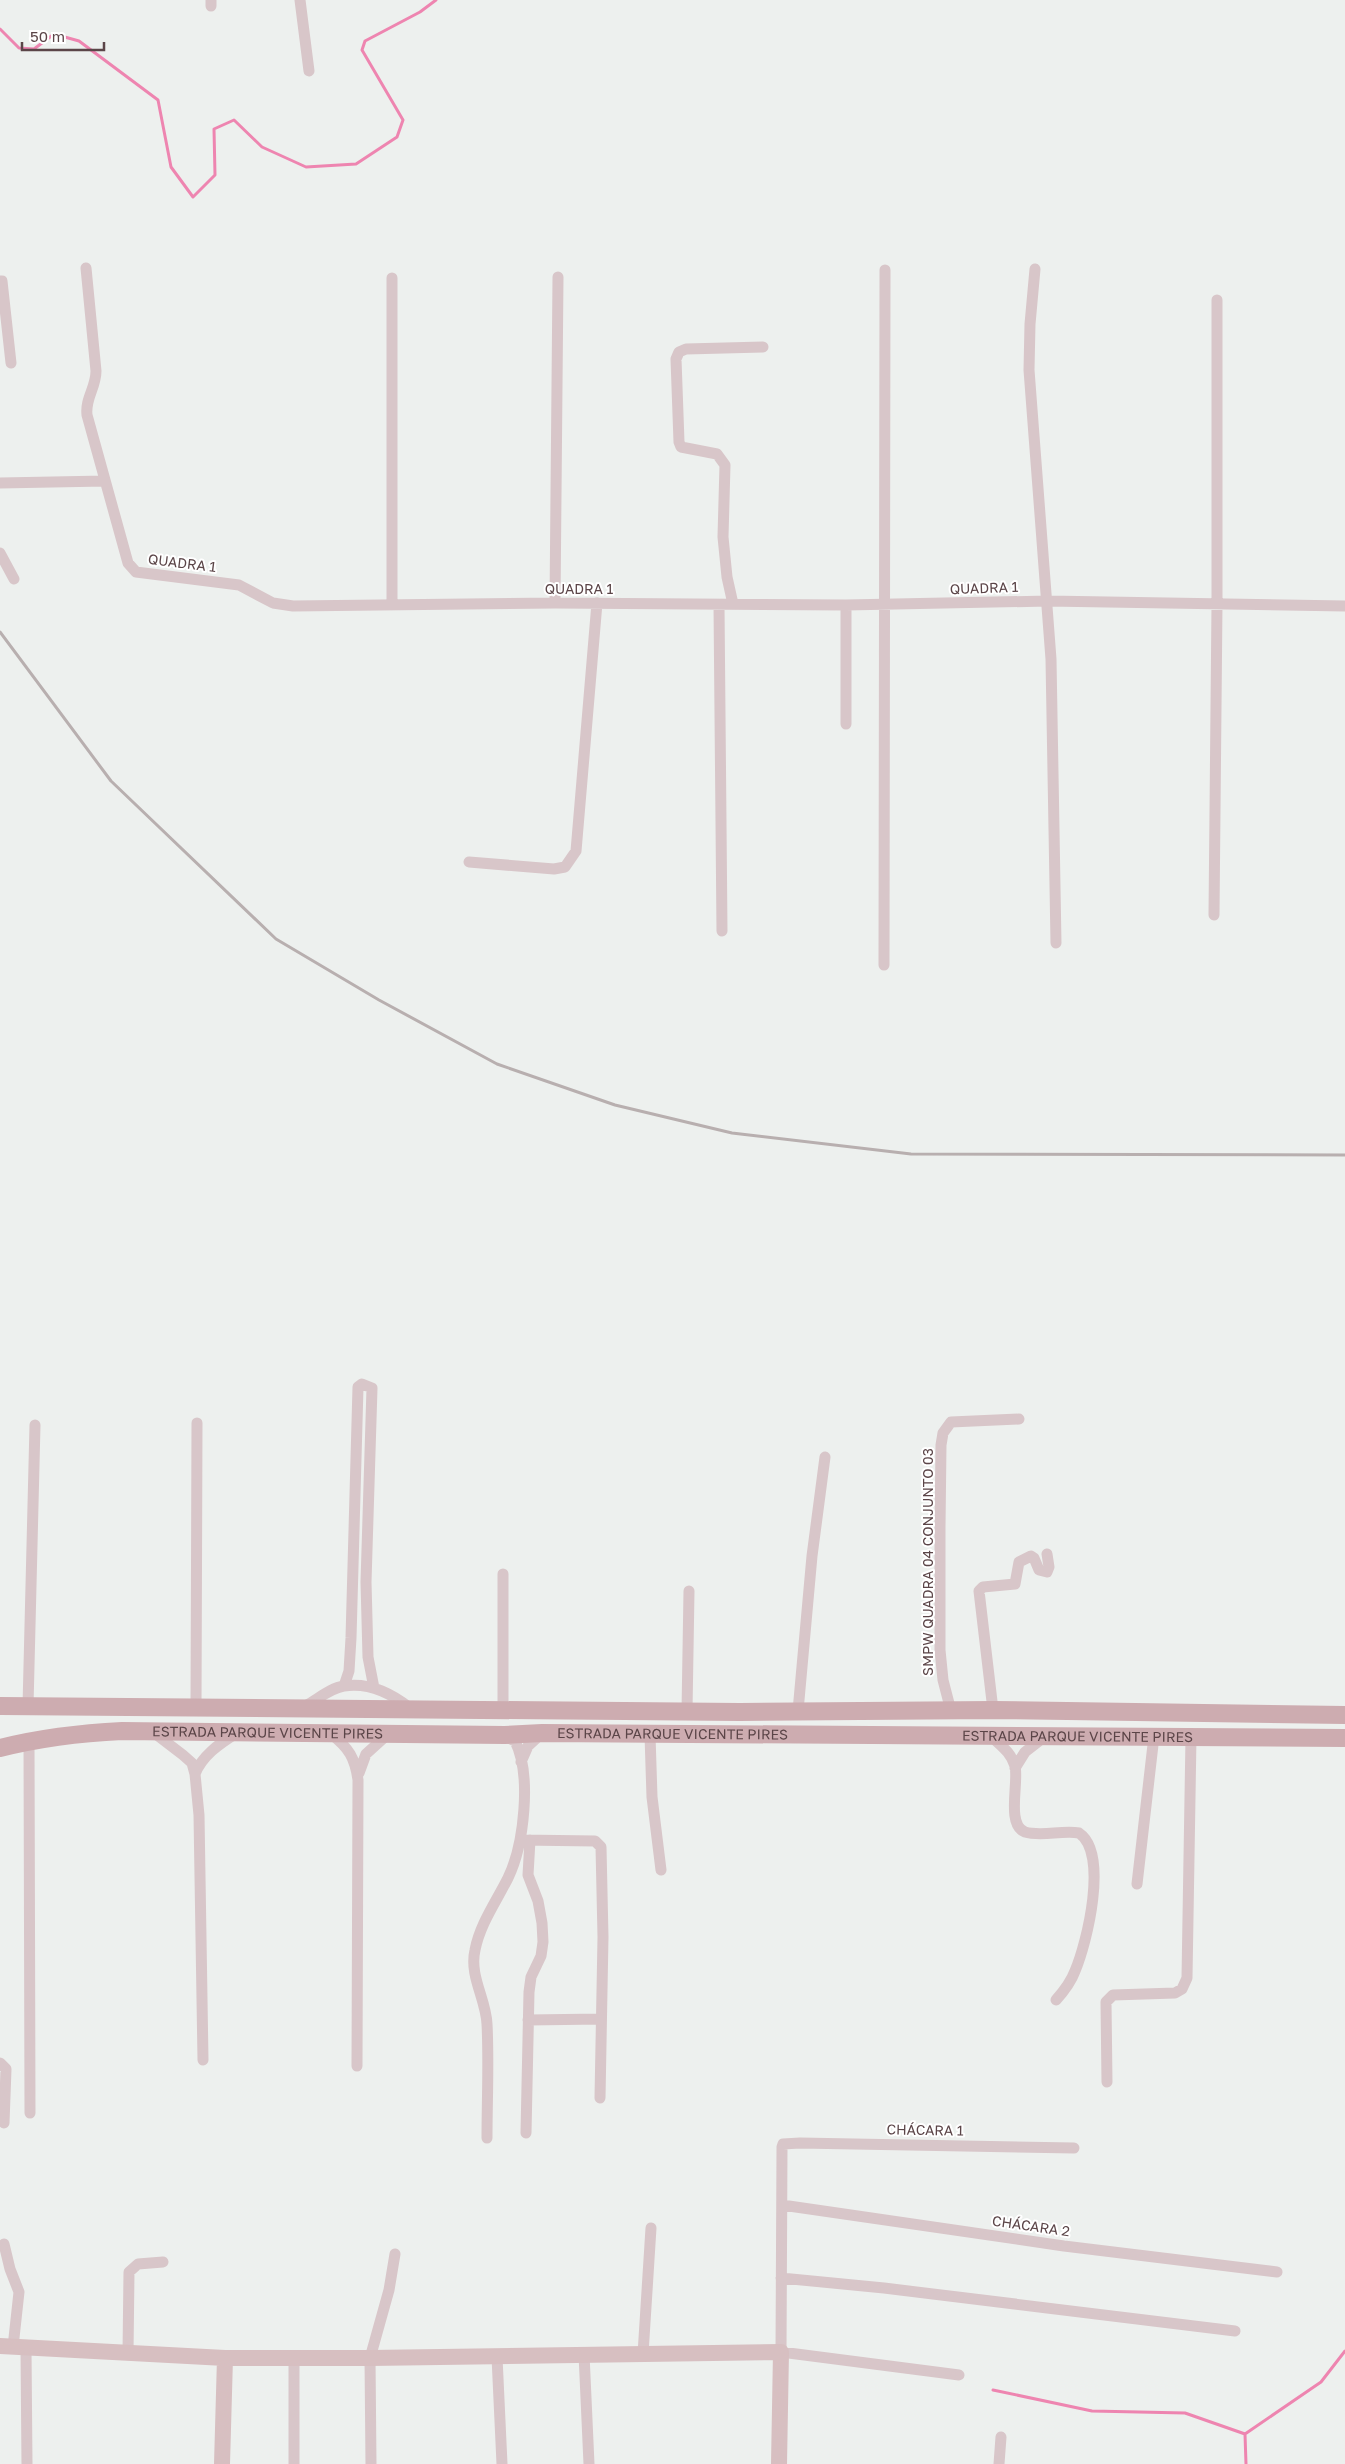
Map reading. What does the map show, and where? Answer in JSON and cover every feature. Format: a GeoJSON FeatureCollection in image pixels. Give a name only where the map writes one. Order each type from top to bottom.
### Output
{"type":"FeatureCollection","features":[{"type":"Feature","properties":{"kind":"main road","name":"ESTRADA PARQUE VICENTE PIRES"},"geometry":{"type":"LineString","coordinates":[[0,1706],[301,1709],[503,1708],[688,1711],[994,1710],[1345,1715]]}},
{"type":"Feature","properties":{"kind":"main road"},"geometry":{"type":"LineString","coordinates":[[674,1734],[677,1720],[688,1711],[701,1721],[704,1734]]}},
{"type":"Feature","properties":{"kind":"main road","name":"ESTRADA PARQUE VICENTE PIRES"},"geometry":{"type":"LineString","coordinates":[[0,1748],[29,1741],[87,1733],[153,1732],[505,1736],[542,1733],[1043,1738],[1154,1736],[1345,1738]]}},
{"type":"Feature","properties":{"kind":"street"},"geometry":{"type":"LineString","coordinates":[[300,0],[309,72]]}},
{"type":"Feature","properties":{"kind":"street","name":"QUADRA 1"},"geometry":{"type":"LineString","coordinates":[[86,268],[96,371],[96,383],[86,406],[128,563],[136,572],[239,585],[263,599],[281,605],[555,603],[886,605],[1048,601],[1345,606]]}},
{"type":"Feature","properties":{"kind":"street"},"geometry":{"type":"LineString","coordinates":[[1035,269],[1030,324],[1029,370],[1048,601],[1052,687],[1056,943]]}},
{"type":"Feature","properties":{"kind":"street"},"geometry":{"type":"LineString","coordinates":[[884,966],[885,270]]}},
{"type":"Feature","properties":{"kind":"street"},"geometry":{"type":"LineString","coordinates":[[555,603],[558,276]]}},
{"type":"Feature","properties":{"kind":"street"},"geometry":{"type":"LineString","coordinates":[[392,278],[392,604]]}},
{"type":"Feature","properties":{"kind":"street"},"geometry":{"type":"LineString","coordinates":[[0,281],[2,281],[11,362]]}},
{"type":"Feature","properties":{"kind":"street"},"geometry":{"type":"LineString","coordinates":[[1214,915],[1217,300]]}},
{"type":"Feature","properties":{"kind":"street"},"geometry":{"type":"LineString","coordinates":[[733,604],[727,577],[723,537],[725,465],[717,454],[681,447],[678,436],[676,359],[679,352],[686,349],[763,347]]}},
{"type":"Feature","properties":{"kind":"street"},"geometry":{"type":"LineString","coordinates":[[0,482],[105,481]]}},
{"type":"Feature","properties":{"kind":"street"},"geometry":{"type":"LineString","coordinates":[[0,553],[14,579]]}},
{"type":"Feature","properties":{"kind":"street"},"geometry":{"type":"LineString","coordinates":[[469,862],[554,870],[565,866],[576,851],[597,603]]}},
{"type":"Feature","properties":{"kind":"street"},"geometry":{"type":"LineString","coordinates":[[719,605],[722,931]]}},
{"type":"Feature","properties":{"kind":"street"},"geometry":{"type":"LineString","coordinates":[[846,605],[846,724]]}},
{"type":"Feature","properties":{"kind":"street"},"geometry":{"type":"LineString","coordinates":[[344,1686],[349,1671],[351,1638],[358,1387],[362,1384],[372,1388],[367,1500],[366,1582],[370,1672],[374,1688]]}},
{"type":"Feature","properties":{"kind":"street","name":"SMPW QUADRA 04 CONJUNTO 03"},"geometry":{"type":"LineString","coordinates":[[950,1711],[943,1680],[940,1650],[940,1489],[943,1433],[950,1422],[1019,1418]]}},
{"type":"Feature","properties":{"kind":"street"},"geometry":{"type":"LineString","coordinates":[[196,1708],[197,1423]]}},
{"type":"Feature","properties":{"kind":"street"},"geometry":{"type":"LineString","coordinates":[[28,1706],[35,1425]]}},
{"type":"Feature","properties":{"kind":"street"},"geometry":{"type":"LineString","coordinates":[[798,1711],[812,1556],[825,1457]]}},
{"type":"Feature","properties":{"kind":"street"},"geometry":{"type":"LineString","coordinates":[[355,1500],[367,1500]]}},
{"type":"Feature","properties":{"kind":"street"},"geometry":{"type":"LineString","coordinates":[[994,1710],[979,1591],[983,1587],[1014,1584],[1019,1562],[1031,1556],[1034,1558],[1039,1570],[1047,1572],[1049,1567],[1047,1554]]}},
{"type":"Feature","properties":{"kind":"street"},"geometry":{"type":"LineString","coordinates":[[503,1574],[503,1708]]}},
{"type":"Feature","properties":{"kind":"street"},"geometry":{"type":"LineString","coordinates":[[353,1582],[366,1582]]}},
{"type":"Feature","properties":{"kind":"street"},"geometry":{"type":"LineString","coordinates":[[688,1711],[689,1591]]}},
{"type":"Feature","properties":{"kind":"street"},"geometry":{"type":"LineString","coordinates":[[351,1638],[368,1637]]}},
{"type":"Feature","properties":{"kind":"street"},"geometry":{"type":"LineString","coordinates":[[301,1709],[344,1686],[374,1688],[395,1696],[410,1708]]}},
{"type":"Feature","properties":{"kind":"street"},"geometry":{"type":"LineString","coordinates":[[153,1732],[184,1755],[192,1764],[195,1774],[199,1815],[203,2060]]}},
{"type":"Feature","properties":{"kind":"street"},"geometry":{"type":"LineString","coordinates":[[521,1762],[528,1746],[542,1733]]}},
{"type":"Feature","properties":{"kind":"street"},"geometry":{"type":"LineString","coordinates":[[195,1774],[198,1764],[235,1734]]}},
{"type":"Feature","properties":{"kind":"street"},"geometry":{"type":"LineString","coordinates":[[331,1734],[349,1750],[353,1758],[358,1780]]}},
{"type":"Feature","properties":{"kind":"street"},"geometry":{"type":"LineString","coordinates":[[356,2066],[358,1780],[360,1765],[366,1754],[387,1735]]}},
{"type":"Feature","properties":{"kind":"street"},"geometry":{"type":"LineString","coordinates":[[650,1735],[652,1797],[661,1870]]}},
{"type":"Feature","properties":{"kind":"street"},"geometry":{"type":"LineString","coordinates":[[505,1736],[515,1742],[521,1762],[528,1875],[538,1901],[542,1923],[543,1942],[541,1956],[531,1977],[528,2020],[526,2133]]}},
{"type":"Feature","properties":{"kind":"street"},"geometry":{"type":"LineString","coordinates":[[991,1736],[1006,1749],[1015,1768],[1014,1817],[1018,1827],[1022,1831],[1031,1833],[1079,1833],[1085,1837],[1092,1850],[1092,1902],[1086,1936],[1076,1970],[1067,1988],[1056,2000]]}},
{"type":"Feature","properties":{"kind":"street"},"geometry":{"type":"LineString","coordinates":[[1137,1884],[1154,1736]]}},
{"type":"Feature","properties":{"kind":"street"},"geometry":{"type":"LineString","coordinates":[[1107,2082],[1106,2002],[1109,1998],[1113,1995],[1175,1993],[1182,1989],[1187,1978],[1191,1737]]}},
{"type":"Feature","properties":{"kind":"street"},"geometry":{"type":"LineString","coordinates":[[1015,1768],[1025,1752],[1043,1738]]}},
{"type":"Feature","properties":{"kind":"street"},"geometry":{"type":"LineString","coordinates":[[29,1741],[30,2113]]}},
{"type":"Feature","properties":{"kind":"street"},"geometry":{"type":"LineString","coordinates":[[525,1840],[595,1841],[601,1847],[604,1937],[600,2098]]}},
{"type":"Feature","properties":{"kind":"street"},"geometry":{"type":"LineString","coordinates":[[487,2138],[487,2023],[476,1983],[474,1952],[493,1903],[512,1869],[525,1840]]}},
{"type":"Feature","properties":{"kind":"street"},"geometry":{"type":"LineString","coordinates":[[528,2020],[601,2019]]}},
{"type":"Feature","properties":{"kind":"street"},"geometry":{"type":"LineString","coordinates":[[0,2063],[6,2069],[4,2123]]}},
{"type":"Feature","properties":{"kind":"street","name":"CHÁCARA 1"},"geometry":{"type":"LineString","coordinates":[[782,2205],[780,2152],[784,2144],[1074,2148]]}},
{"type":"Feature","properties":{"kind":"street"},"geometry":{"type":"LineString","coordinates":[[779,2464],[782,2205]]}},
{"type":"Feature","properties":{"kind":"street","name":"CHÁCARA 2"},"geometry":{"type":"LineString","coordinates":[[782,2205],[1073,2248],[1277,2272]]}},
{"type":"Feature","properties":{"kind":"street"},"geometry":{"type":"LineString","coordinates":[[643,2354],[651,2228]]}},
{"type":"Feature","properties":{"kind":"street"},"geometry":{"type":"LineString","coordinates":[[4,2244],[10,2269],[19,2292],[13,2347],[27,2464]]}},
{"type":"Feature","properties":{"kind":"street"},"geometry":{"type":"LineString","coordinates":[[371,2464],[370,2358],[389,2290],[396,2254]]}},
{"type":"Feature","properties":{"kind":"street"},"geometry":{"type":"LineString","coordinates":[[128,2353],[129,2272],[138,2264],[163,2262]]}},
{"type":"Feature","properties":{"kind":"street"},"geometry":{"type":"LineString","coordinates":[[781,2278],[884,2288],[1234,2331]]}},
{"type":"Feature","properties":{"kind":"street"},"geometry":{"type":"LineString","coordinates":[[13,2347],[225,2358],[370,2358],[780,2352],[959,2375]]}},
{"type":"Feature","properties":{"kind":"street"},"geometry":{"type":"LineString","coordinates":[[584,2354],[589,2464]]}},
{"type":"Feature","properties":{"kind":"street"},"geometry":{"type":"LineString","coordinates":[[497,2356],[502,2464]]}},
{"type":"Feature","properties":{"kind":"street"},"geometry":{"type":"LineString","coordinates":[[222,2464],[225,2358]]}},
{"type":"Feature","properties":{"kind":"street"},"geometry":{"type":"LineString","coordinates":[[294,2358],[294,2464]]}},
{"type":"Feature","properties":{"kind":"street"},"geometry":{"type":"LineString","coordinates":[[999,2464],[1001,2437]]}},
{"type":"Feature","properties":{"kind":"waterway"},"geometry":{"type":"LineString","coordinates":[[0,29],[19,48],[34,49],[54,34],[79,41],[158,100],[171,167],[193,197],[215,175],[214,129],[234,120],[262,147],[306,167],[356,164],[397,137],[403,120],[362,50],[365,41],[420,12],[436,0]]}},
{"type":"Feature","properties":{"kind":"waterway"},"geometry":{"type":"LineString","coordinates":[[1246,2464],[1245,2434],[1321,2382],[1345,2351]]}},
{"type":"Feature","properties":{"kind":"waterway"},"geometry":{"type":"LineString","coordinates":[[993,2390],[1092,2411],[1185,2413],[1245,2434]]}},
{"type":"Feature","properties":{"kind":"railway"},"geometry":{"type":"LineString","coordinates":[[0,632],[111,781],[276,939],[379,1000],[497,1064],[615,1105],[732,1133],[911,1154],[1345,1155]]}}]}
